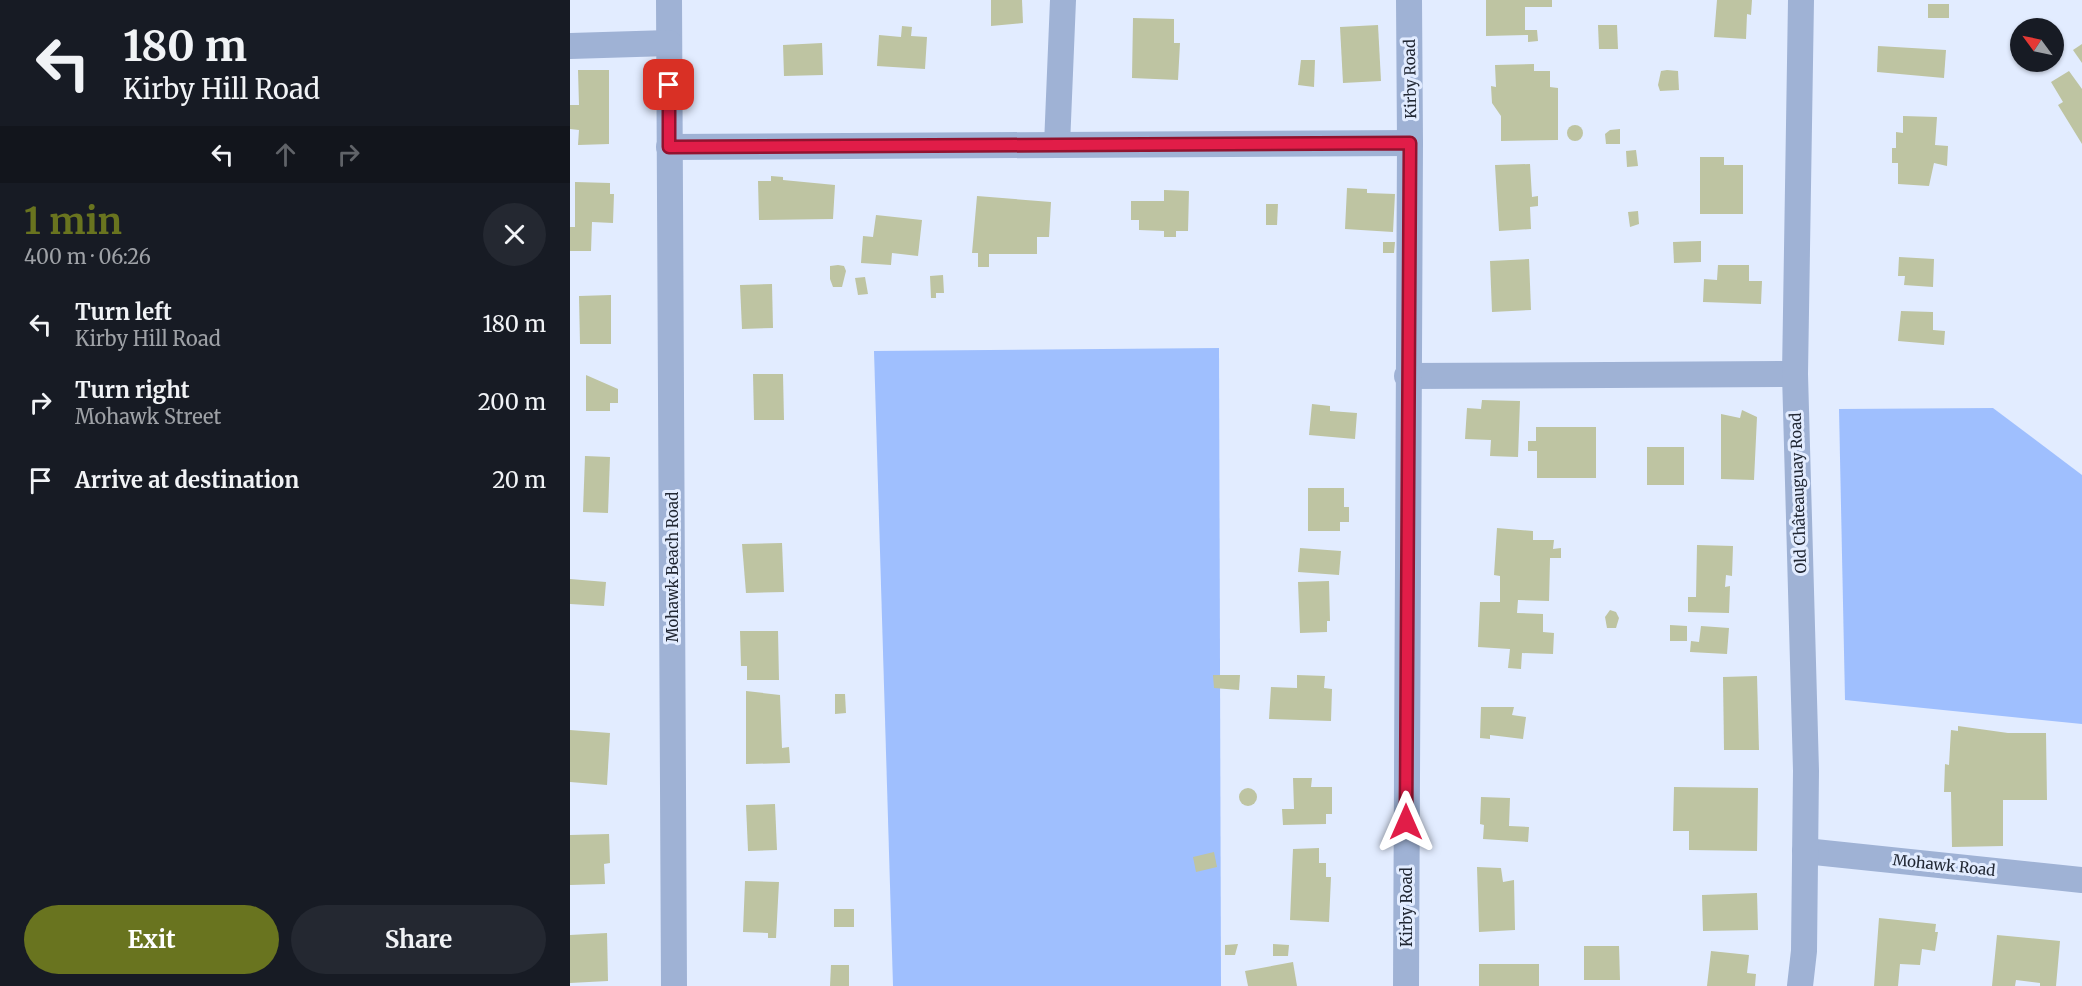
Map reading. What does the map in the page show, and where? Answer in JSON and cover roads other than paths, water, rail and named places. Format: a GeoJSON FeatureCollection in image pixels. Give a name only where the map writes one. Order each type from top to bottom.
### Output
{"type":"FeatureCollection","features":[{"type":"Feature","properties":{"kind":"street","name":"Mohawk Beach Road"},"geometry":{"type":"LineString","coordinates":[[669,0],[674,986]]}},
{"type":"Feature","properties":{"kind":"street"},"geometry":{"type":"LineString","coordinates":[[1057,145],[1063,0]]}},
{"type":"Feature","properties":{"kind":"street","name":"Kirby Road"},"geometry":{"type":"LineString","coordinates":[[1406,986],[1409,0]]}},
{"type":"Feature","properties":{"kind":"street","name":"Old Châteauguay Road"},"geometry":{"type":"LineString","coordinates":[[1800,986],[1804,951],[1806,771],[1795,374],[1801,0]]}},
{"type":"Feature","properties":{"kind":"street"},"geometry":{"type":"LineString","coordinates":[[570,46],[669,43]]}},
{"type":"Feature","properties":{"kind":"street"},"geometry":{"type":"LineString","coordinates":[[669,147],[1410,143]]}},
{"type":"Feature","properties":{"kind":"street"},"geometry":{"type":"LineString","coordinates":[[1407,376],[1795,374]]}},
{"type":"Feature","properties":{"kind":"street","name":"Mohawk Road"},"geometry":{"type":"LineString","coordinates":[[1805,851],[2082,880]]}}]}
